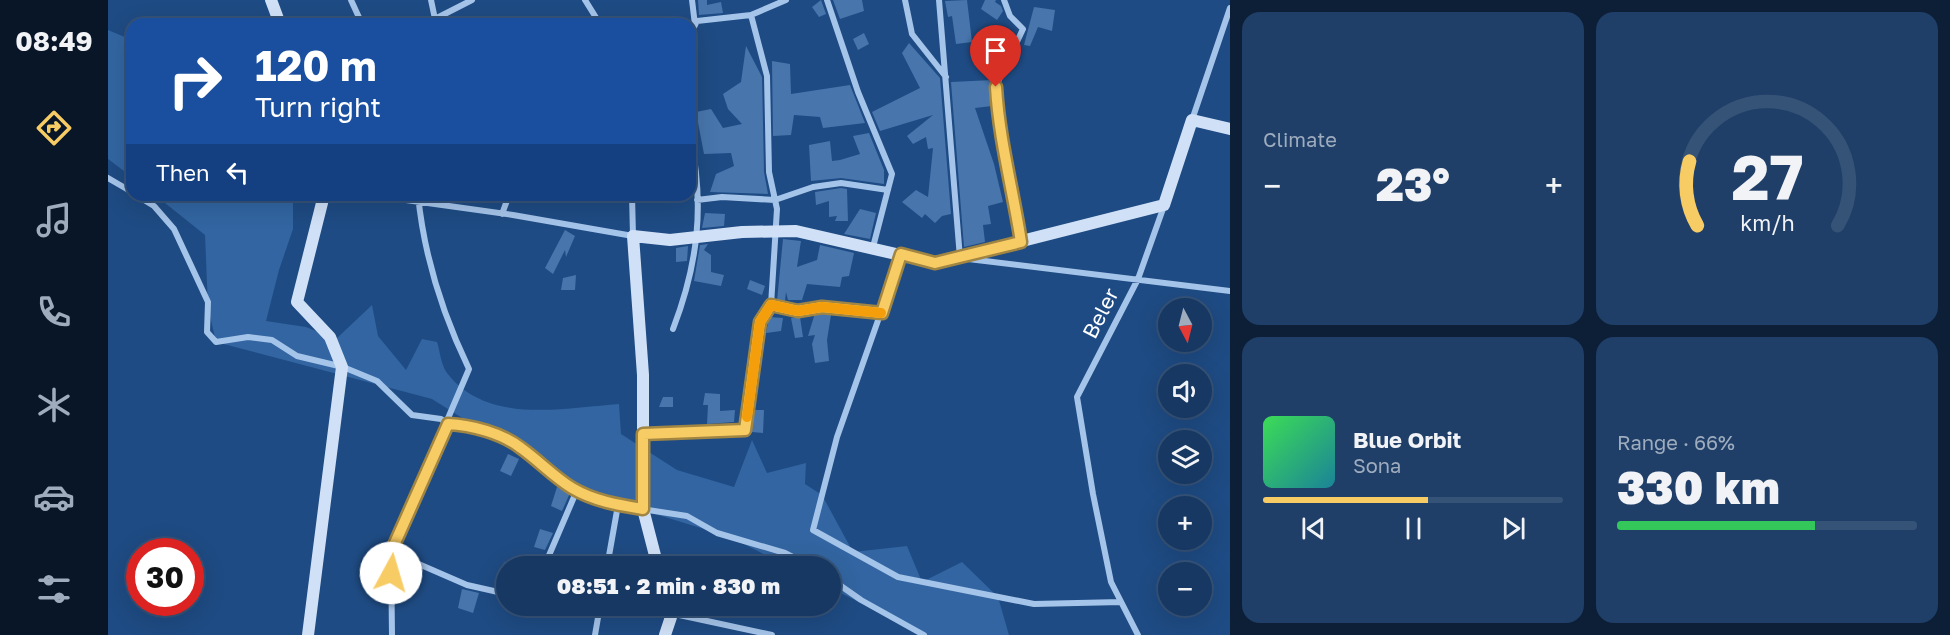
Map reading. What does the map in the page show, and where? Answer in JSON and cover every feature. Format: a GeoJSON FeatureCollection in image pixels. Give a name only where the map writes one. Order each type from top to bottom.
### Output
{"type":"FeatureCollection","features":[{"type":"Feature","properties":{"kind":"main road"},"geometry":{"type":"LineString","coordinates":[[271,0],[278,18]]}},
{"type":"Feature","properties":{"kind":"main road"},"geometry":{"type":"LineString","coordinates":[[1192,120],[1230,129]]}},
{"type":"Feature","properties":{"kind":"main road","name":"Beler"},"geometry":{"type":"LineString","coordinates":[[1164,205],[1192,120]]}},
{"type":"Feature","properties":{"kind":"main road"},"geometry":{"type":"LineString","coordinates":[[308,635],[342,367],[330,337],[297,302],[322,201]]}},
{"type":"Feature","properties":{"kind":"main road"},"geometry":{"type":"LineString","coordinates":[[655,556],[643,509],[643,375],[633,236],[670,240],[777,230],[796,231],[935,263],[1164,205]]}},
{"type":"Feature","properties":{"kind":"main road"},"geometry":{"type":"LineString","coordinates":[[665,635],[668,616]]}},
{"type":"Feature","properties":{"kind":"street"},"geometry":{"type":"LineString","coordinates":[[351,0],[359,18]]}},
{"type":"Feature","properties":{"kind":"street"},"geometry":{"type":"LineString","coordinates":[[431,0],[435,18]]}},
{"type":"Feature","properties":{"kind":"street"},"geometry":{"type":"LineString","coordinates":[[437,18],[472,0]]}},
{"type":"Feature","properties":{"kind":"street"},"geometry":{"type":"LineString","coordinates":[[585,0],[596,18]]}},
{"type":"Feature","properties":{"kind":"street"},"geometry":{"type":"LineString","coordinates":[[692,0],[694,18]]}},
{"type":"Feature","properties":{"kind":"street"},"geometry":{"type":"LineString","coordinates":[[696,23],[697,21],[751,15],[786,0]]}},
{"type":"Feature","properties":{"kind":"street"},"geometry":{"type":"LineString","coordinates":[[827,0],[858,92],[892,174],[873,247]]}},
{"type":"Feature","properties":{"kind":"street"},"geometry":{"type":"LineString","coordinates":[[905,0],[912,34],[947,77]]}},
{"type":"Feature","properties":{"kind":"street"},"geometry":{"type":"LineString","coordinates":[[939,0],[960,258],[1230,291]]}},
{"type":"Feature","properties":{"kind":"street"},"geometry":{"type":"LineString","coordinates":[[1004,0],[1010,16],[1023,29],[996,87],[998,124],[1010,174],[1021,242]]}},
{"type":"Feature","properties":{"kind":"street","name":"Beler"},"geometry":{"type":"LineString","coordinates":[[1192,120],[1230,8]]}},
{"type":"Feature","properties":{"kind":"street"},"geometry":{"type":"LineString","coordinates":[[643,434],[745,430],[760,322],[771,305],[777,230],[775,200],[769,172],[767,76],[751,15]]}},
{"type":"Feature","properties":{"kind":"street"},"geometry":{"type":"LineString","coordinates":[[108,178],[126,188]]}},
{"type":"Feature","properties":{"kind":"street"},"geometry":{"type":"LineString","coordinates":[[673,329],[689,288],[696,237],[696,180]]}},
{"type":"Feature","properties":{"kind":"street"},"geometry":{"type":"LineString","coordinates":[[697,200],[722,197],[775,200],[813,187],[841,183],[888,190]]}},
{"type":"Feature","properties":{"kind":"street"},"geometry":{"type":"LineString","coordinates":[[146,201],[154,206],[174,229],[208,302],[207,332],[216,342],[248,337],[272,340],[297,356],[342,367],[376,381],[412,415],[441,418],[448,424],[469,425],[518,446],[577,490],[618,505],[687,516],[717,533],[791,556]]}},
{"type":"Feature","properties":{"kind":"street"},"geometry":{"type":"LineString","coordinates":[[392,635],[391,552],[448,424],[469,369],[449,329],[431,264],[419,201]]}},
{"type":"Feature","properties":{"kind":"street"},"geometry":{"type":"LineString","coordinates":[[430,201],[633,236],[632,201]]}},
{"type":"Feature","properties":{"kind":"street"},"geometry":{"type":"LineString","coordinates":[[502,214],[507,201]]}},
{"type":"Feature","properties":{"kind":"street","name":"Beler"},"geometry":{"type":"LineString","coordinates":[[1138,635],[1111,582],[1077,397],[1138,279],[1164,205]]}},
{"type":"Feature","properties":{"kind":"street"},"geometry":{"type":"LineString","coordinates":[[901,254],[837,437],[813,530],[898,577],[1034,604],[1121,602]]}},
{"type":"Feature","properties":{"kind":"street"},"geometry":{"type":"LineString","coordinates":[[771,305],[798,311],[822,307],[882,313]]}},
{"type":"Feature","properties":{"kind":"street"},"geometry":{"type":"LineString","coordinates":[[549,556],[577,490]]}},
{"type":"Feature","properties":{"kind":"street"},"geometry":{"type":"LineString","coordinates":[[609,556],[618,505]]}},
{"type":"Feature","properties":{"kind":"street"},"geometry":{"type":"LineString","coordinates":[[391,552],[467,585],[496,592]]}},
{"type":"Feature","properties":{"kind":"street"},"geometry":{"type":"LineString","coordinates":[[841,586],[861,600],[924,635]]}},
{"type":"Feature","properties":{"kind":"street"},"geometry":{"type":"LineString","coordinates":[[595,635],[598,616]]}},
{"type":"Feature","properties":{"kind":"street"},"geometry":{"type":"LineString","coordinates":[[697,616],[772,635]]}},
{"type":"Feature","properties":{"kind":"shaded area"},"geometry":{"type":"Polygon","coordinates":[[[108,30],[126,38],[126,172],[108,159],[108,30]]]}},
{"type":"Feature","properties":{"kind":"shaded area"},"geometry":{"type":"Polygon","coordinates":[[[162,201],[293,201],[293,229],[279,270],[266,321],[306,327],[336,339],[372,305],[378,336],[406,370],[422,339],[437,342],[445,370],[464,389],[483,400],[504,407],[551,410],[619,404],[621,434],[677,470],[734,487],[752,440],[767,473],[806,463],[805,484],[822,495],[853,552],[907,546],[922,582],[962,562],[998,597],[1009,635],[924,635],[841,593],[841,556],[767,556],[730,537],[577,490],[432,399],[216,342],[208,307],[205,235],[162,201]]]}},
{"type":"Feature","properties":{"kind":"building"},"geometry":{"type":"Polygon","coordinates":[[[698,0],[707,0],[707,5],[721,2],[723,13],[699,15],[698,0]]]}},
{"type":"Feature","properties":{"kind":"building"},"geometry":{"type":"Polygon","coordinates":[[[821,0],[826,14],[819,17],[812,7],[821,0]]]}},
{"type":"Feature","properties":{"kind":"building"},"geometry":{"type":"Polygon","coordinates":[[[833,0],[862,0],[864,11],[840,19],[833,0]]]}},
{"type":"Feature","properties":{"kind":"building"},"geometry":{"type":"Polygon","coordinates":[[[967,0],[972,42],[956,44],[952,16],[948,17],[945,1],[967,0]]]}},
{"type":"Feature","properties":{"kind":"building"},"geometry":{"type":"Polygon","coordinates":[[[985,0],[996,0],[995,2],[1001,6],[1003,11],[997,20],[981,9],[985,0]]]}},
{"type":"Feature","properties":{"kind":"building"},"geometry":{"type":"Polygon","coordinates":[[[1034,7],[1055,10],[1052,31],[1038,27],[1030,46],[1024,45],[1034,7]]]}},
{"type":"Feature","properties":{"kind":"building"},"geometry":{"type":"Polygon","coordinates":[[[864,33],[869,44],[858,50],[853,39],[864,33]]]}},
{"type":"Feature","properties":{"kind":"building"},"geometry":{"type":"Polygon","coordinates":[[[987,33],[1010,42],[1002,59],[978,51],[987,33]]]}},
{"type":"Feature","properties":{"kind":"building"},"geometry":{"type":"Polygon","coordinates":[[[909,43],[940,78],[951,214],[942,216],[935,223],[925,214],[922,218],[902,202],[916,190],[928,197],[933,148],[928,149],[926,137],[913,144],[907,136],[933,115],[880,131],[872,112],[920,88],[902,53],[909,43]]]}},
{"type":"Feature","properties":{"kind":"building"},"geometry":{"type":"Polygon","coordinates":[[[746,46],[762,77],[764,172],[768,194],[710,192],[716,174],[734,166],[731,153],[704,154],[696,112],[711,109],[723,128],[742,124],[728,109],[723,94],[741,82],[746,46]]]}},
{"type":"Feature","properties":{"kind":"building"},"geometry":{"type":"Polygon","coordinates":[[[772,61],[790,64],[791,94],[850,85],[865,123],[823,128],[820,117],[794,115],[791,135],[773,136],[772,61]]]}},
{"type":"Feature","properties":{"kind":"building"},"geometry":{"type":"Polygon","coordinates":[[[993,80],[992,106],[975,108],[994,164],[1003,202],[988,206],[991,224],[983,225],[985,242],[964,247],[951,82],[993,80]]]}},
{"type":"Feature","properties":{"kind":"building"},"geometry":{"type":"Polygon","coordinates":[[[869,133],[884,170],[884,184],[841,178],[811,181],[809,145],[830,141],[832,161],[840,160],[860,154],[853,136],[869,133]]]}},
{"type":"Feature","properties":{"kind":"building"},"geometry":{"type":"Polygon","coordinates":[[[847,189],[848,221],[835,221],[837,216],[829,217],[829,201],[816,205],[815,192],[847,189]]]}},
{"type":"Feature","properties":{"kind":"building"},"geometry":{"type":"Polygon","coordinates":[[[860,209],[876,213],[870,239],[844,234],[860,209]]]}},
{"type":"Feature","properties":{"kind":"building"},"geometry":{"type":"Polygon","coordinates":[[[705,213],[725,214],[724,226],[702,228],[705,213]]]}},
{"type":"Feature","properties":{"kind":"building"},"geometry":{"type":"Polygon","coordinates":[[[565,230],[575,236],[566,257],[565,250],[553,274],[545,268],[565,230]]]}},
{"type":"Feature","properties":{"kind":"building"},"geometry":{"type":"Polygon","coordinates":[[[783,239],[801,241],[797,267],[817,260],[820,245],[854,253],[849,276],[842,277],[840,287],[807,284],[802,300],[788,300],[786,292],[785,301],[777,301],[783,239]]]}},
{"type":"Feature","properties":{"kind":"building"},"geometry":{"type":"Polygon","coordinates":[[[708,244],[704,250],[711,255],[711,272],[724,275],[721,286],[694,281],[700,245],[708,244]]]}},
{"type":"Feature","properties":{"kind":"building"},"geometry":{"type":"Polygon","coordinates":[[[688,246],[687,261],[676,262],[676,248],[688,246]]]}},
{"type":"Feature","properties":{"kind":"building"},"geometry":{"type":"Polygon","coordinates":[[[576,275],[575,290],[561,290],[563,278],[576,275]]]}},
{"type":"Feature","properties":{"kind":"building"},"geometry":{"type":"Polygon","coordinates":[[[750,280],[765,286],[762,295],[747,289],[750,280]]]}},
{"type":"Feature","properties":{"kind":"building"},"geometry":{"type":"Polygon","coordinates":[[[815,313],[831,315],[827,340],[829,361],[815,363],[812,344],[815,335],[808,336],[815,313]]]}},
{"type":"Feature","properties":{"kind":"building"},"geometry":{"type":"Polygon","coordinates":[[[769,317],[783,318],[781,331],[766,333],[769,317]]]}},
{"type":"Feature","properties":{"kind":"building"},"geometry":{"type":"Polygon","coordinates":[[[800,317],[803,337],[795,338],[791,318],[800,317]]]}},
{"type":"Feature","properties":{"kind":"building"},"geometry":{"type":"Polygon","coordinates":[[[705,393],[720,394],[720,411],[735,410],[734,422],[707,424],[708,405],[703,405],[705,393]]]}},
{"type":"Feature","properties":{"kind":"building"},"geometry":{"type":"Polygon","coordinates":[[[663,397],[673,397],[673,407],[659,407],[663,397]]]}},
{"type":"Feature","properties":{"kind":"building"},"geometry":{"type":"Polygon","coordinates":[[[753,410],[764,410],[763,433],[752,432],[753,410]]]}},
{"type":"Feature","properties":{"kind":"building"},"geometry":{"type":"Polygon","coordinates":[[[508,454],[519,459],[511,476],[500,471],[508,454]]]}},
{"type":"Feature","properties":{"kind":"building"},"geometry":{"type":"Polygon","coordinates":[[[557,487],[570,493],[562,511],[551,506],[557,487]]]}},
{"type":"Feature","properties":{"kind":"building"},"geometry":{"type":"Polygon","coordinates":[[[540,529],[553,533],[545,550],[534,547],[540,529]]]}},
{"type":"Feature","properties":{"kind":"building"},"geometry":{"type":"Polygon","coordinates":[[[462,589],[479,593],[473,613],[458,608],[462,589]]]}},
{"type":"Feature","properties":{"kind":"slow traffic"},"geometry":{"type":"LineString","coordinates":[[747,417],[760,322],[771,305],[798,311],[822,307],[881,313]]}},
{"type":"Feature","properties":{"kind":"route"},"geometry":{"type":"LineString","coordinates":[[391,573],[391,552],[448,424],[469,425],[518,446],[571,487],[587,495],[609,504],[643,509],[643,434],[745,430],[760,322],[771,305],[798,311],[822,307],[882,313],[901,254],[935,263],[1021,242],[1010,174],[998,124],[996,87]]}}]}
